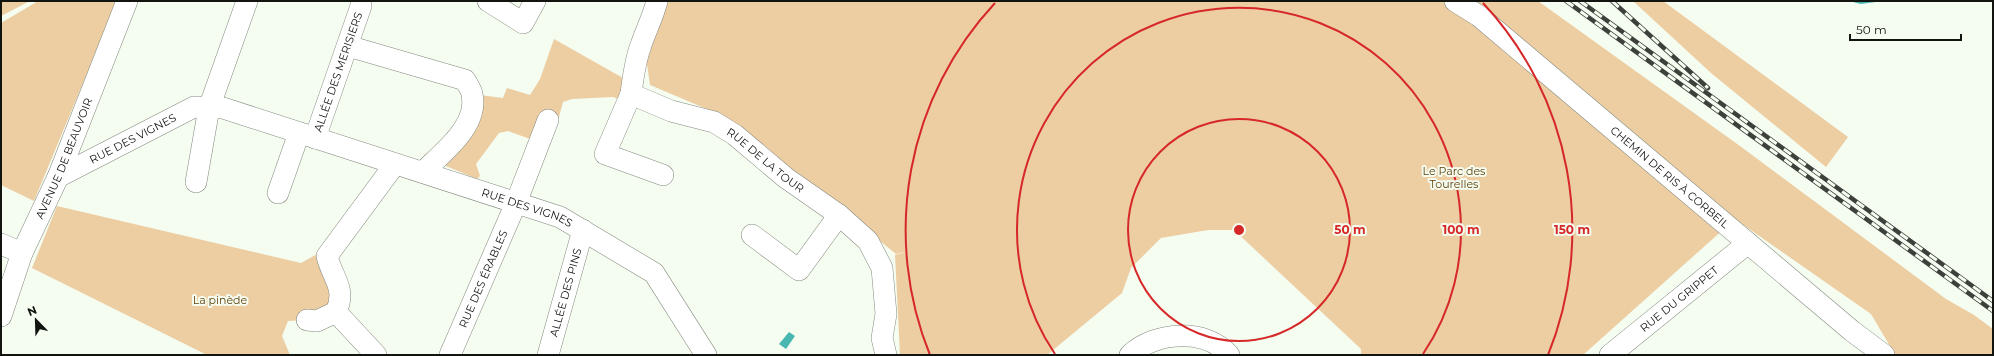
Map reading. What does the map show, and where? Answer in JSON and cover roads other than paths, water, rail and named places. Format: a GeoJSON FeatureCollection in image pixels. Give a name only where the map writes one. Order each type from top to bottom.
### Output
{"type":"FeatureCollection","features":[{"type":"Feature","properties":{"kind":"street","name":"AVENUE DE BEAUVOIR"},"geometry":{"type":"LineString","coordinates":[[1,316],[22,253],[58,177],[127,1]]}},
{"type":"Feature","properties":{"kind":"street"},"geometry":{"type":"LineString","coordinates":[[196,182],[209,108],[247,1]]}},
{"type":"Feature","properties":{"kind":"street"},"geometry":{"type":"LineString","coordinates":[[488,1],[523,23],[535,1]]}},
{"type":"Feature","properties":{"kind":"street"},"geometry":{"type":"LineString","coordinates":[[657,1],[653,18],[641,43],[633,71],[631,94],[605,154],[663,175]]}},
{"type":"Feature","properties":{"kind":"street","name":"CHEMIN DE RIS À CORBEIL"},"geometry":{"type":"LineString","coordinates":[[1455,1],[1479,16],[1852,331],[1884,355]]}},
{"type":"Feature","properties":{"kind":"street","name":"ALLÉE DES MERISIERS"},"geometry":{"type":"LineString","coordinates":[[307,136],[348,46],[361,6]]}},
{"type":"Feature","properties":{"kind":"street"},"geometry":{"type":"LineString","coordinates":[[348,46],[465,80],[472,94],[471,115],[461,133],[423,172]]}},
{"type":"Feature","properties":{"kind":"street","name":"RUE DE LA TOUR"},"geometry":{"type":"LineString","coordinates":[[631,94],[671,111],[714,122],[735,135],[786,178],[840,215],[868,241],[882,268],[886,314],[882,338],[886,355]]}},
{"type":"Feature","properties":{"kind":"street","name":"RUE DES VIGNES"},"geometry":{"type":"LineString","coordinates":[[58,177],[194,107],[223,108],[560,216],[654,273],[706,355]]}},
{"type":"Feature","properties":{"kind":"street","name":"RUE DES ÉRABLES"},"geometry":{"type":"LineString","coordinates":[[450,355],[516,203],[548,120]]}},
{"type":"Feature","properties":{"kind":"street"},"geometry":{"type":"LineString","coordinates":[[278,194],[307,136]]}},
{"type":"Feature","properties":{"kind":"street"},"geometry":{"type":"LineString","coordinates":[[307,320],[317,321],[336,312],[340,304],[340,286],[329,264],[327,256],[395,164]]}},
{"type":"Feature","properties":{"kind":"street"},"geometry":{"type":"LineString","coordinates":[[752,235],[799,270],[840,215]]}},
{"type":"Feature","properties":{"kind":"street","name":"ALLÉE DES PINS"},"geometry":{"type":"LineString","coordinates":[[548,355],[583,230]]}},
{"type":"Feature","properties":{"kind":"street","name":"RUE DU GRIPPET"},"geometry":{"type":"LineString","coordinates":[[1610,355],[1748,243]]}},
{"type":"Feature","properties":{"kind":"street"},"geometry":{"type":"LineString","coordinates":[[1,244],[22,253]]}},
{"type":"Feature","properties":{"kind":"street"},"geometry":{"type":"LineString","coordinates":[[336,312],[376,355]]}},
{"type":"Feature","properties":{"kind":"street"},"geometry":{"type":"LineString","coordinates":[[1130,355],[1138,348],[1154,340],[1176,337],[1206,338],[1222,346],[1229,355]]}},
{"type":"Feature","properties":{"kind":"water"},"geometry":{"type":"Polygon","coordinates":[[[1849,1],[1883,1],[1861,4],[1849,1]]]}},
{"type":"Feature","properties":{"kind":"water"},"geometry":{"type":"Polygon","coordinates":[[[789,332],[795,336],[786,349],[779,344],[789,332]]]}},
{"type":"Feature","properties":{"kind":"railway"},"geometry":{"type":"LineString","coordinates":[[1566,1],[1993,311]]}},
{"type":"Feature","properties":{"kind":"railway"},"geometry":{"type":"LineString","coordinates":[[1580,1],[1993,301]]}},
{"type":"Feature","properties":{"kind":"railway"},"geometry":{"type":"LineString","coordinates":[[1612,1],[1708,88]]}},
{"type":"Feature","properties":{"kind":"park label","name":"Le Parc des Tourelles"},"geometry":{"type":"Point","coordinates":[1454,177]}},
{"type":"Feature","properties":{"kind":"park label","name":"La pinède"},"geometry":{"type":"Point","coordinates":[220,300]}}]}
